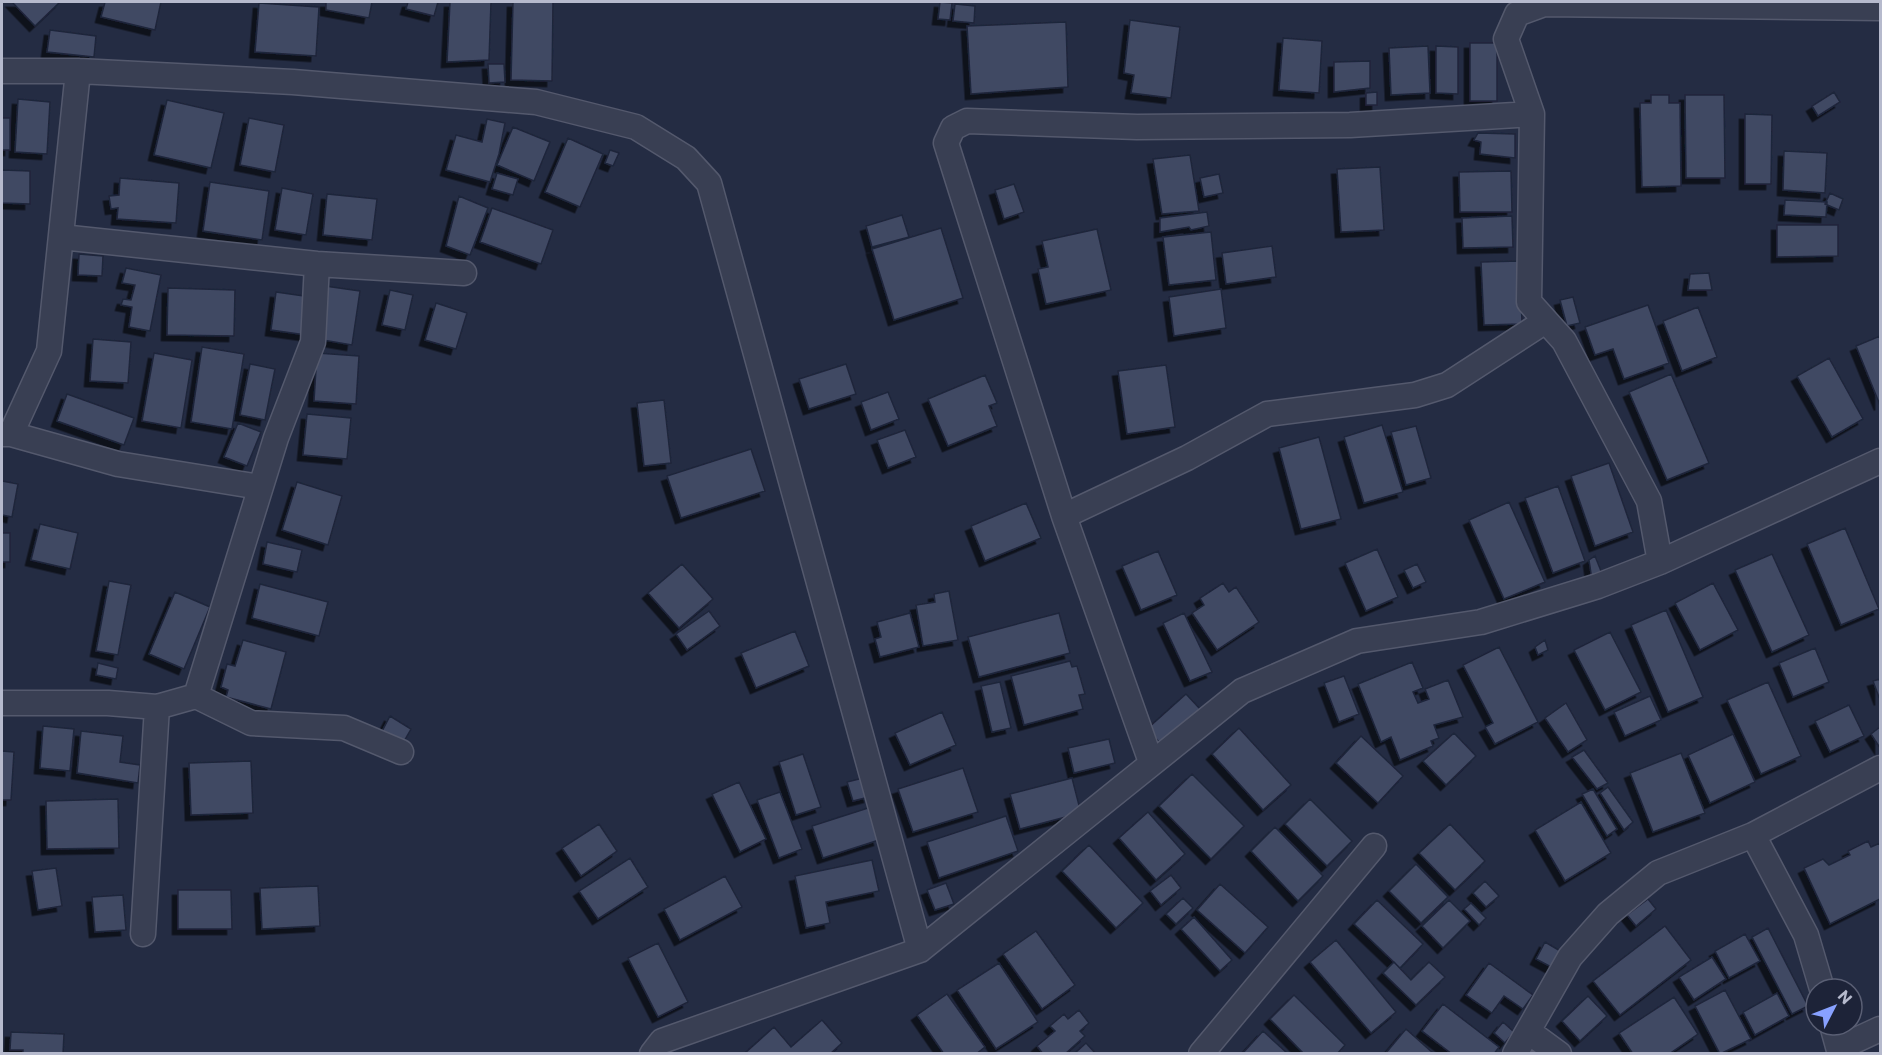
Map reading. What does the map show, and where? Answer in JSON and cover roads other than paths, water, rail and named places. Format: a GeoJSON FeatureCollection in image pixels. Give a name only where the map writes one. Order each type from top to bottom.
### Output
{"type":"FeatureCollection","features":[{"type":"Feature","properties":{"kind":"street"},"geometry":{"type":"LineString","coordinates":[[1660,562],[1649,501],[1563,341],[1544,322],[1529,302],[1533,114],[1506,39],[1517,14],[1544,4],[1881,8]]}},
{"type":"Feature","properties":{"kind":"street"},"geometry":{"type":"LineString","coordinates":[[2,71],[78,71],[292,82],[536,102],[636,127],[686,158],[709,183],[920,950]]}},
{"type":"Feature","properties":{"kind":"street"},"geometry":{"type":"LineString","coordinates":[[78,71],[49,351],[6,434],[118,464],[260,487]]}},
{"type":"Feature","properties":{"kind":"street"},"geometry":{"type":"LineString","coordinates":[[1151,762],[1064,516],[946,143],[953,128],[967,121],[1137,126],[1350,125],[1533,114]]}},
{"type":"Feature","properties":{"kind":"street"},"geometry":{"type":"LineString","coordinates":[[61,237],[316,264],[464,273]]}},
{"type":"Feature","properties":{"kind":"street"},"geometry":{"type":"LineString","coordinates":[[196,696],[260,487],[313,342],[316,264]]}},
{"type":"Feature","properties":{"kind":"street"},"geometry":{"type":"LineString","coordinates":[[1064,516],[1187,458],[1267,414],[1415,395],[1447,385],[1544,322]]}},
{"type":"Feature","properties":{"kind":"street"},"geometry":{"type":"LineString","coordinates":[[652,1053],[662,1041],[920,950],[1242,691],[1357,641],[1481,622],[1598,586],[1660,562],[1881,461]]}},
{"type":"Feature","properties":{"kind":"street"},"geometry":{"type":"LineString","coordinates":[[2,703],[108,703],[157,707],[196,696],[251,723],[344,728],[401,752]]}},
{"type":"Feature","properties":{"kind":"street"},"geometry":{"type":"LineString","coordinates":[[142,934],[157,707]]}},
{"type":"Feature","properties":{"kind":"street"},"geometry":{"type":"LineString","coordinates":[[1515,1053],[1530,1032],[1570,957],[1608,914],[1658,873],[1753,835],[1881,768]]}},
{"type":"Feature","properties":{"kind":"street"},"geometry":{"type":"LineString","coordinates":[[1753,835],[1806,935],[1818,977]]}},
{"type":"Feature","properties":{"kind":"street"},"geometry":{"type":"LineString","coordinates":[[1201,1053],[1374,846]]}},
{"type":"Feature","properties":{"kind":"street"},"geometry":{"type":"LineString","coordinates":[[1840,1051],[1881,1029]]}},
{"type":"Feature","properties":{"kind":"street"},"geometry":{"type":"LineString","coordinates":[[1530,1032],[1559,1053]]}}]}
